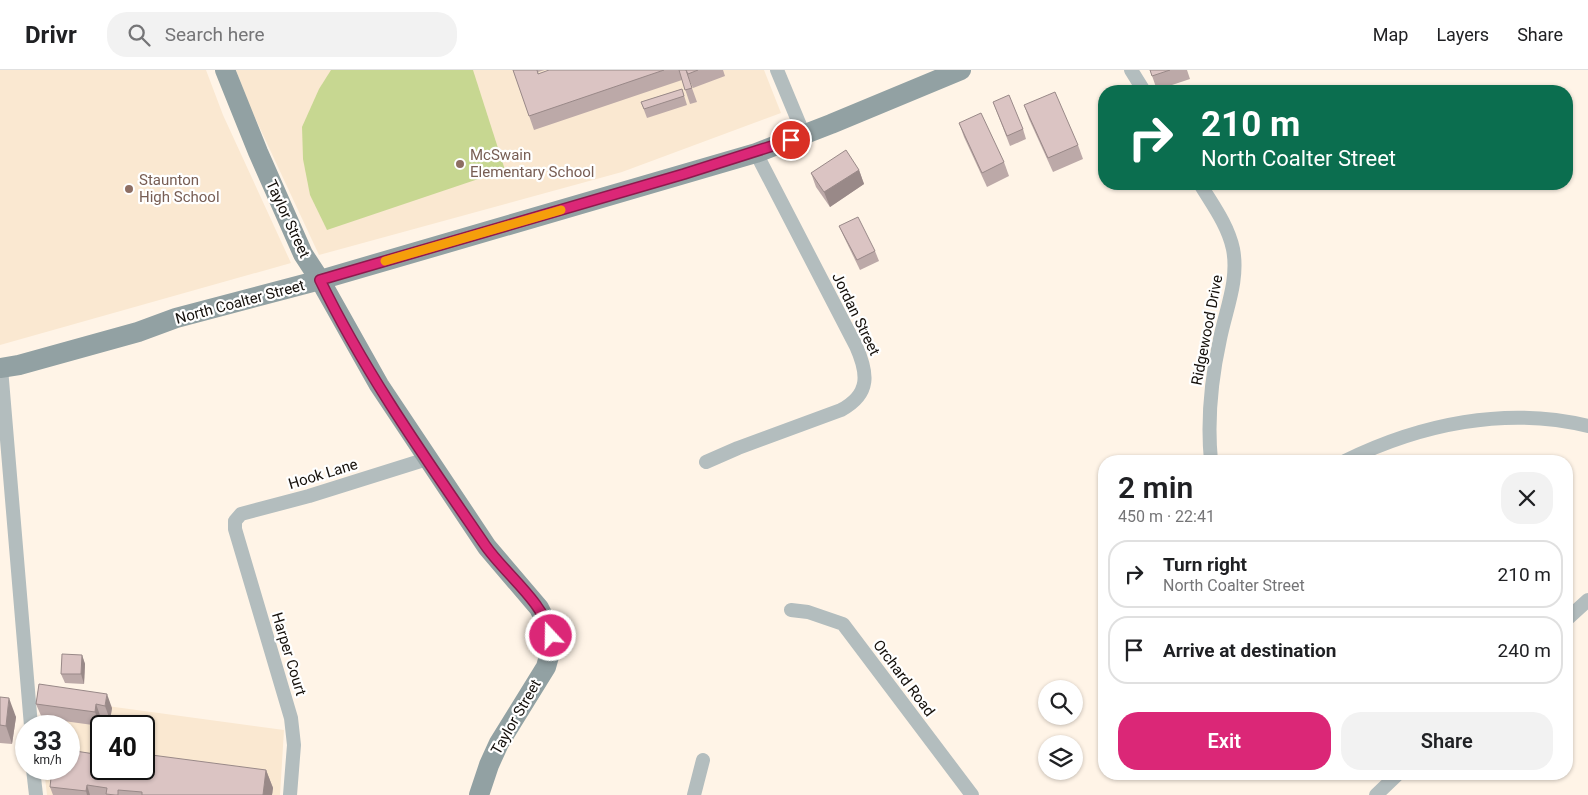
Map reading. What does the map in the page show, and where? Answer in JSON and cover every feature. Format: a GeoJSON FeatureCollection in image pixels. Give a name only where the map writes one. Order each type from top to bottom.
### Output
{"type":"FeatureCollection","features":[{"type":"Feature","properties":{"kind":"street","name":"Taylor Street"},"geometry":{"type":"LineString","coordinates":[[225,70],[303,254],[320,280],[379,385],[486,547],[539,608],[548,626],[551,636],[551,649],[546,667],[499,743],[489,765],[480,795]]}},
{"type":"Feature","properties":{"kind":"street"},"geometry":{"type":"LineString","coordinates":[[777,70],[804,135]]}},
{"type":"Feature","properties":{"kind":"street","name":"North Coalter Street"},"geometry":{"type":"LineString","coordinates":[[1,368],[19,365],[138,332],[176,318],[320,280],[756,153],[961,70]]}},
{"type":"Feature","properties":{"kind":"street"},"geometry":{"type":"LineString","coordinates":[[1131,70],[1140,85]]}},
{"type":"Feature","properties":{"kind":"street","name":"Jordan Street"},"geometry":{"type":"LineString","coordinates":[[706,462],[852,404],[860,393],[865,378],[863,363],[856,346],[756,153]]}},
{"type":"Feature","properties":{"kind":"street","name":"Ridgewood Drive"},"geometry":{"type":"LineString","coordinates":[[1204,190],[1224,224],[1230,240],[1234,261],[1232,290],[1222,328],[1211,386],[1209,427],[1211,455]]}},
{"type":"Feature","properties":{"kind":"street"},"geometry":{"type":"LineString","coordinates":[[1,368],[30,715]]}},
{"type":"Feature","properties":{"kind":"street"},"geometry":{"type":"LineString","coordinates":[[1358,455],[1404,436],[1432,428],[1466,422],[1531,418],[1562,420],[1588,426]]}},
{"type":"Feature","properties":{"kind":"street","name":"Hook Lane"},"geometry":{"type":"LineString","coordinates":[[234,524],[241,514],[309,496],[427,459]]}},
{"type":"Feature","properties":{"kind":"street","name":"Harper Court"},"geometry":{"type":"LineString","coordinates":[[234,524],[291,718],[294,745],[290,795]]}},
{"type":"Feature","properties":{"kind":"street"},"geometry":{"type":"LineString","coordinates":[[1573,614],[1588,600]]}},
{"type":"Feature","properties":{"kind":"street","name":"Orchard Road"},"geometry":{"type":"LineString","coordinates":[[791,610],[808,612],[842,624],[972,795]]}},
{"type":"Feature","properties":{"kind":"street"},"geometry":{"type":"LineString","coordinates":[[694,795],[703,760]]}},
{"type":"Feature","properties":{"kind":"street"},"geometry":{"type":"LineString","coordinates":[[34,780],[36,795]]}},
{"type":"Feature","properties":{"kind":"street"},"geometry":{"type":"LineString","coordinates":[[1376,795],[1392,780]]}},
{"type":"Feature","properties":{"kind":"shaded area","name":"Staunton High School"},"geometry":{"type":"Polygon","coordinates":[[[0,70],[206,70],[223,115],[291,263],[0,345],[0,70]]]}},
{"type":"Feature","properties":{"kind":"shaded area","name":"McSwain Elementary School"},"geometry":{"type":"Polygon","coordinates":[[[236,70],[764,70],[781,113],[622,172],[319,255],[250,107],[236,70]]]}},
{"type":"Feature","properties":{"kind":"shaded area"},"geometry":{"type":"Polygon","coordinates":[[[41,697],[284,730],[280,795],[47,795],[45,780],[80,780],[80,715],[41,715],[41,697]]]}},
{"type":"Feature","properties":{"kind":"green space"},"geometry":{"type":"Polygon","coordinates":[[[331,70],[473,70],[505,170],[327,230],[310,195],[303,159],[302,127],[319,89],[331,70]]]}},
{"type":"Feature","properties":{"kind":"building"},"geometry":{"type":"Polygon","coordinates":[[[513,70],[537,70],[538,74],[549,70],[664,70],[529,116],[513,70]]]}},
{"type":"Feature","properties":{"kind":"building"},"geometry":{"type":"Polygon","coordinates":[[[679,70],[686,70],[692,88],[685,90],[679,70]]]}},
{"type":"Feature","properties":{"kind":"building"},"geometry":{"type":"Polygon","coordinates":[[[686,70],[698,70],[688,74],[686,70]]]}},
{"type":"Feature","properties":{"kind":"building"},"geometry":{"type":"Polygon","coordinates":[[[1150,70],[1170,70],[1152,76],[1150,70]]]}},
{"type":"Feature","properties":{"kind":"building"},"geometry":{"type":"Polygon","coordinates":[[[682,89],[684,96],[644,109],[641,102],[682,89]]]}},
{"type":"Feature","properties":{"kind":"building"},"geometry":{"type":"Polygon","coordinates":[[[1055,92],[1078,145],[1048,158],[1024,105],[1055,92]]]}},
{"type":"Feature","properties":{"kind":"building"},"geometry":{"type":"Polygon","coordinates":[[[1009,95],[1023,129],[1007,136],[993,102],[1009,95]]]}},
{"type":"Feature","properties":{"kind":"building"},"geometry":{"type":"Polygon","coordinates":[[[981,113],[1004,162],[982,173],[959,123],[981,113]]]}},
{"type":"Feature","properties":{"kind":"building"},"geometry":{"type":"Polygon","coordinates":[[[846,150],[859,170],[824,192],[811,173],[846,150]]]}},
{"type":"Feature","properties":{"kind":"building"},"geometry":{"type":"Polygon","coordinates":[[[858,217],[875,251],[857,260],[839,226],[858,217]]]}},
{"type":"Feature","properties":{"kind":"building"},"geometry":{"type":"Polygon","coordinates":[[[62,654],[82,655],[81,674],[61,674],[62,654]]]}},
{"type":"Feature","properties":{"kind":"building"},"geometry":{"type":"Polygon","coordinates":[[[39,684],[107,694],[105,706],[96,704],[95,712],[36,704],[39,684]]]}},
{"type":"Feature","properties":{"kind":"building"},"geometry":{"type":"Polygon","coordinates":[[[0,697],[9,698],[6,726],[0,725],[0,697]]]}},
{"type":"Feature","properties":{"kind":"building"},"geometry":{"type":"Polygon","coordinates":[[[80,752],[90,753],[90,780],[155,780],[155,755],[266,770],[263,795],[142,795],[142,792],[118,790],[118,795],[115,795],[106,794],[107,788],[87,785],[86,791],[50,787],[51,780],[80,780],[80,752]]]}},
{"type":"Feature","properties":{"kind":"slow traffic"},"geometry":{"type":"LineString","coordinates":[[385,261],[561,210]]}},
{"type":"Feature","properties":{"kind":"place","name":"McSwain Elementary School"},"geometry":{"type":"Point","coordinates":[460,164]}},
{"type":"Feature","properties":{"kind":"place","name":"Staunton High School"},"geometry":{"type":"Point","coordinates":[129,189]}},
{"type":"Feature","properties":{"kind":"route"},"geometry":{"type":"LineString","coordinates":[[551,636],[539,608],[486,547],[379,385],[320,280],[756,153],[791,140]]}}]}
